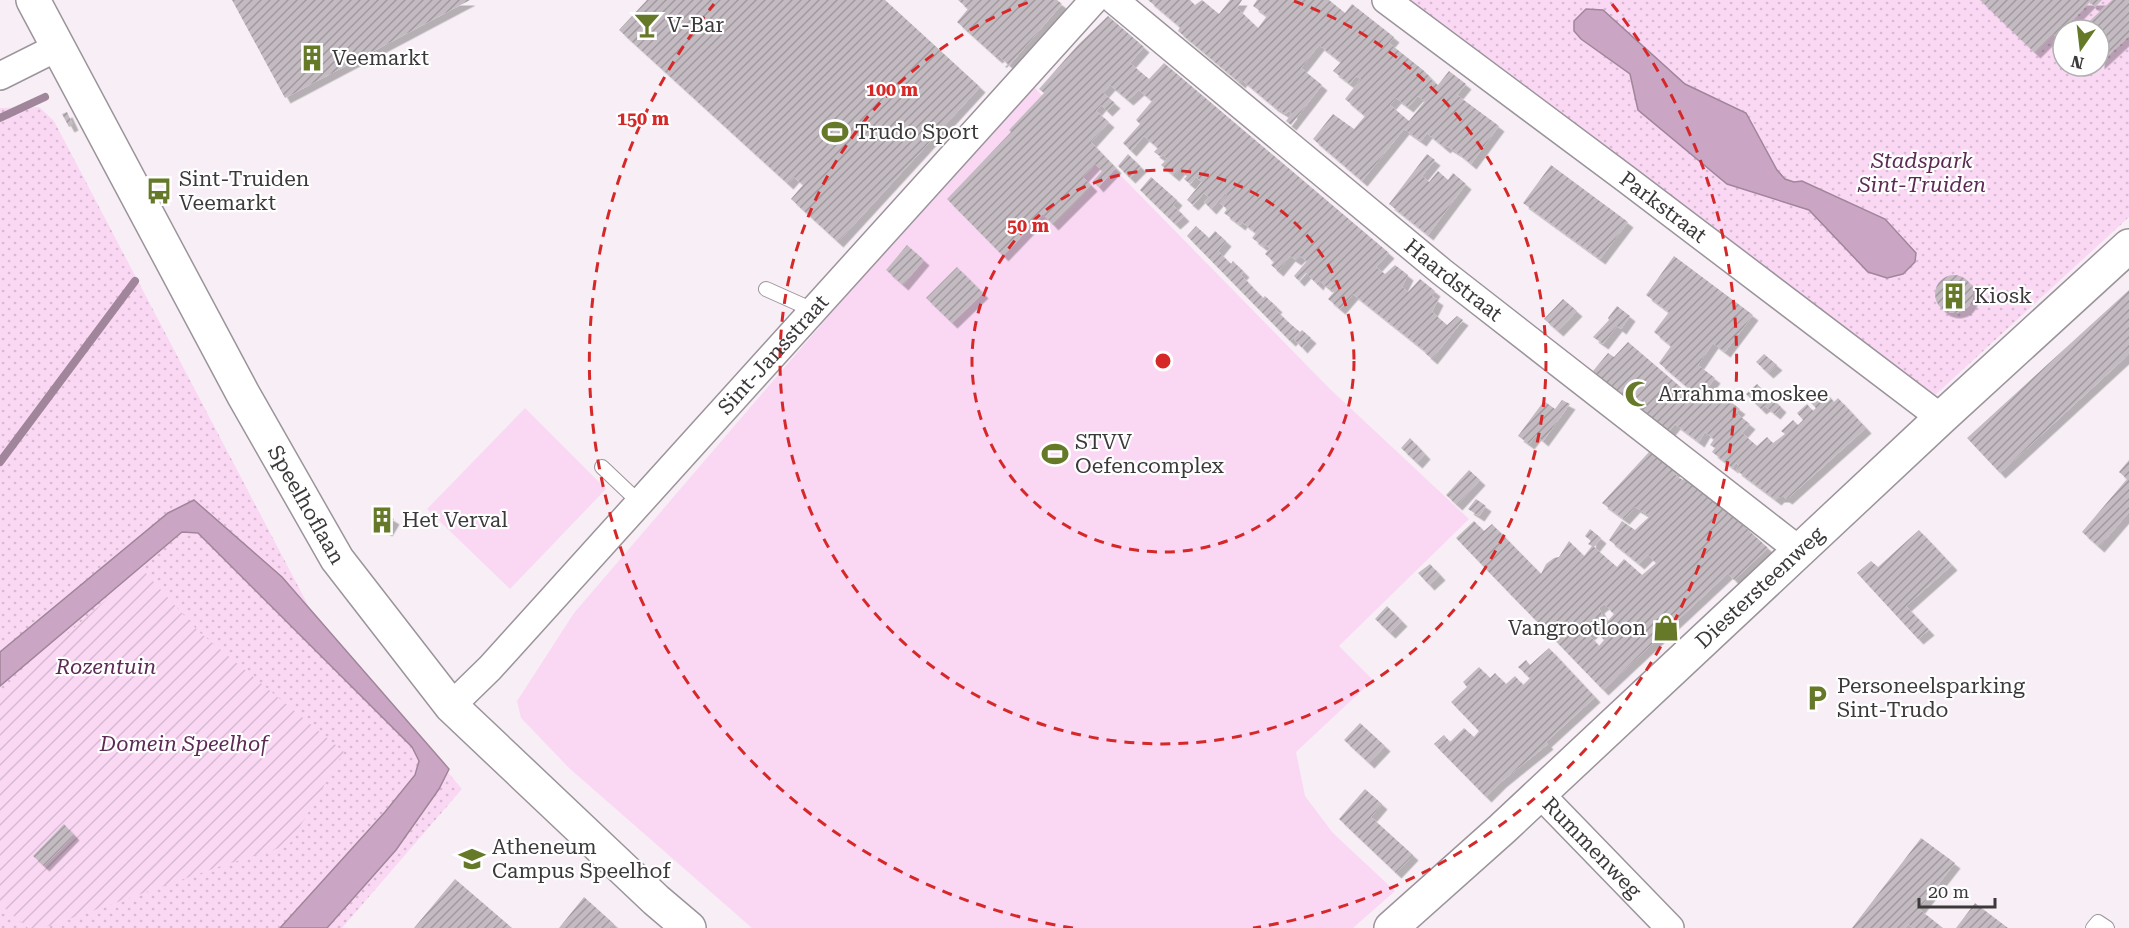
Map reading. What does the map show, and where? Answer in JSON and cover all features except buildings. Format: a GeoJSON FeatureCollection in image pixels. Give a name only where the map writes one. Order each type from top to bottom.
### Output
{"type":"FeatureCollection","features":[{"type":"Feature","properties":{"kind":"street","name":"Speelhoflaan"},"geometry":{"type":"LineString","coordinates":[[33,0],[238,384],[337,559],[451,706],[656,900],[689,928]]}},
{"type":"Feature","properties":{"kind":"street","name":"Sint-Jansstraat"},"geometry":{"type":"LineString","coordinates":[[451,706],[490,668],[1094,0]]}},
{"type":"Feature","properties":{"kind":"street","name":"Haardstraat"},"geometry":{"type":"LineString","coordinates":[[1114,0],[1442,272],[1800,551]]}},
{"type":"Feature","properties":{"kind":"street","name":"Parkstraat"},"geometry":{"type":"LineString","coordinates":[[1386,0],[1636,186],[1941,418]]}},
{"type":"Feature","properties":{"kind":"street"},"geometry":{"type":"LineString","coordinates":[[0,76],[58,47]]}},
{"type":"Feature","properties":{"kind":"street","name":"Diestersteenweg"},"geometry":{"type":"LineString","coordinates":[[1401,925],[1941,418],[2129,246]]}},
{"type":"Feature","properties":{"kind":"street","name":"Rummenweg"},"geometry":{"type":"LineString","coordinates":[[1539,793],[1670,928]]}},
{"type":"Feature","properties":{"kind":"lane"},"geometry":{"type":"LineString","coordinates":[[766,289],[813,310]]}},
{"type":"Feature","properties":{"kind":"lane"},"geometry":{"type":"LineString","coordinates":[[602,467],[640,503]]}},
{"type":"Feature","properties":{"kind":"lane"},"geometry":{"type":"LineString","coordinates":[[2093,928],[2098,922],[2107,928]]}},
{"type":"Feature","properties":{"kind":"green space","name":"Stadspark Sint-Truiden"},"geometry":{"type":"Polygon","coordinates":[[[1403,0],[2129,0],[2129,217],[1933,397],[1403,0]]]}},
{"type":"Feature","properties":{"kind":"green space","name":"STVV Oefencomplex"},"geometry":{"type":"Polygon","coordinates":[[[1034,87],[1330,389],[1469,519],[1339,646],[1373,680],[1296,752],[1305,796],[1333,833],[1395,891],[1353,928],[752,928],[569,768],[521,718],[517,701],[574,613],[916,214],[1034,87]]]}},
{"type":"Feature","properties":{"kind":"green space","name":"Domein Speelhof"},"geometry":{"type":"Polygon","coordinates":[[[39,107],[54,121],[309,607],[462,789],[342,928],[0,928],[0,108],[39,107]]]}},
{"type":"Feature","properties":{"kind":"green space"},"geometry":{"type":"Polygon","coordinates":[[[525,408],[606,489],[510,589],[427,509],[525,408]]]}},
{"type":"Feature","properties":{"kind":"green space","name":"Rozentuin"},"geometry":{"type":"Polygon","coordinates":[[[142,569],[198,631],[344,752],[289,845],[221,866],[43,928],[28,928],[0,904],[0,692],[142,569]]]}},
{"type":"Feature","properties":{"kind":"shaded area"},"geometry":{"type":"Polygon","coordinates":[[[1586,9],[1603,10],[1685,84],[1746,113],[1777,170],[1785,179],[1794,182],[1802,181],[1885,219],[1916,253],[1915,262],[1903,274],[1887,278],[1868,272],[1809,210],[1727,184],[1638,110],[1630,74],[1581,39],[1574,31],[1574,21],[1586,9]]]}},
{"type":"Feature","properties":{"kind":"shaded area"},"geometry":{"type":"Polygon","coordinates":[[[194,500],[282,577],[449,769],[439,789],[396,850],[327,928],[280,928],[385,812],[415,775],[419,761],[412,747],[198,533],[182,532],[0,686],[0,652],[168,513],[194,500]]]}},
{"type":"Feature","properties":{"kind":"waterway"},"geometry":{"type":"LineString","coordinates":[[0,118],[45,97]]}},
{"type":"Feature","properties":{"kind":"waterway"},"geometry":{"type":"LineString","coordinates":[[0,462],[135,281]]}},
{"type":"Feature","properties":{"kind":"place","name":"V-Bar"},"geometry":{"type":"Point","coordinates":[647,25]}},
{"type":"Feature","properties":{"kind":"place","name":"Veemarkt"},"geometry":{"type":"Point","coordinates":[312,58]}},
{"type":"Feature","properties":{"kind":"place","name":"Trudo Sport"},"geometry":{"type":"Point","coordinates":[835,132]}},
{"type":"Feature","properties":{"kind":"place","name":"Sint-Truiden Veemarkt"},"geometry":{"type":"Point","coordinates":[159,191]}},
{"type":"Feature","properties":{"kind":"place","name":"Kiosk"},"geometry":{"type":"Point","coordinates":[1954,296]}},
{"type":"Feature","properties":{"kind":"place","name":"Arrahma moskee"},"geometry":{"type":"Point","coordinates":[1638,394]}},
{"type":"Feature","properties":{"kind":"place","name":"STVV Oefencomplex"},"geometry":{"type":"Point","coordinates":[1055,454]}},
{"type":"Feature","properties":{"kind":"place","name":"Het Verval"},"geometry":{"type":"Point","coordinates":[382,520]}},
{"type":"Feature","properties":{"kind":"place","name":"Vangrootloon"},"geometry":{"type":"Point","coordinates":[1666,628]}},
{"type":"Feature","properties":{"kind":"place","name":"Personeelsparking Sint-Trudo"},"geometry":{"type":"Point","coordinates":[1817,698]}},
{"type":"Feature","properties":{"kind":"place","name":"Atheneum Campus Speelhof"},"geometry":{"type":"Point","coordinates":[472,859]}}]}
